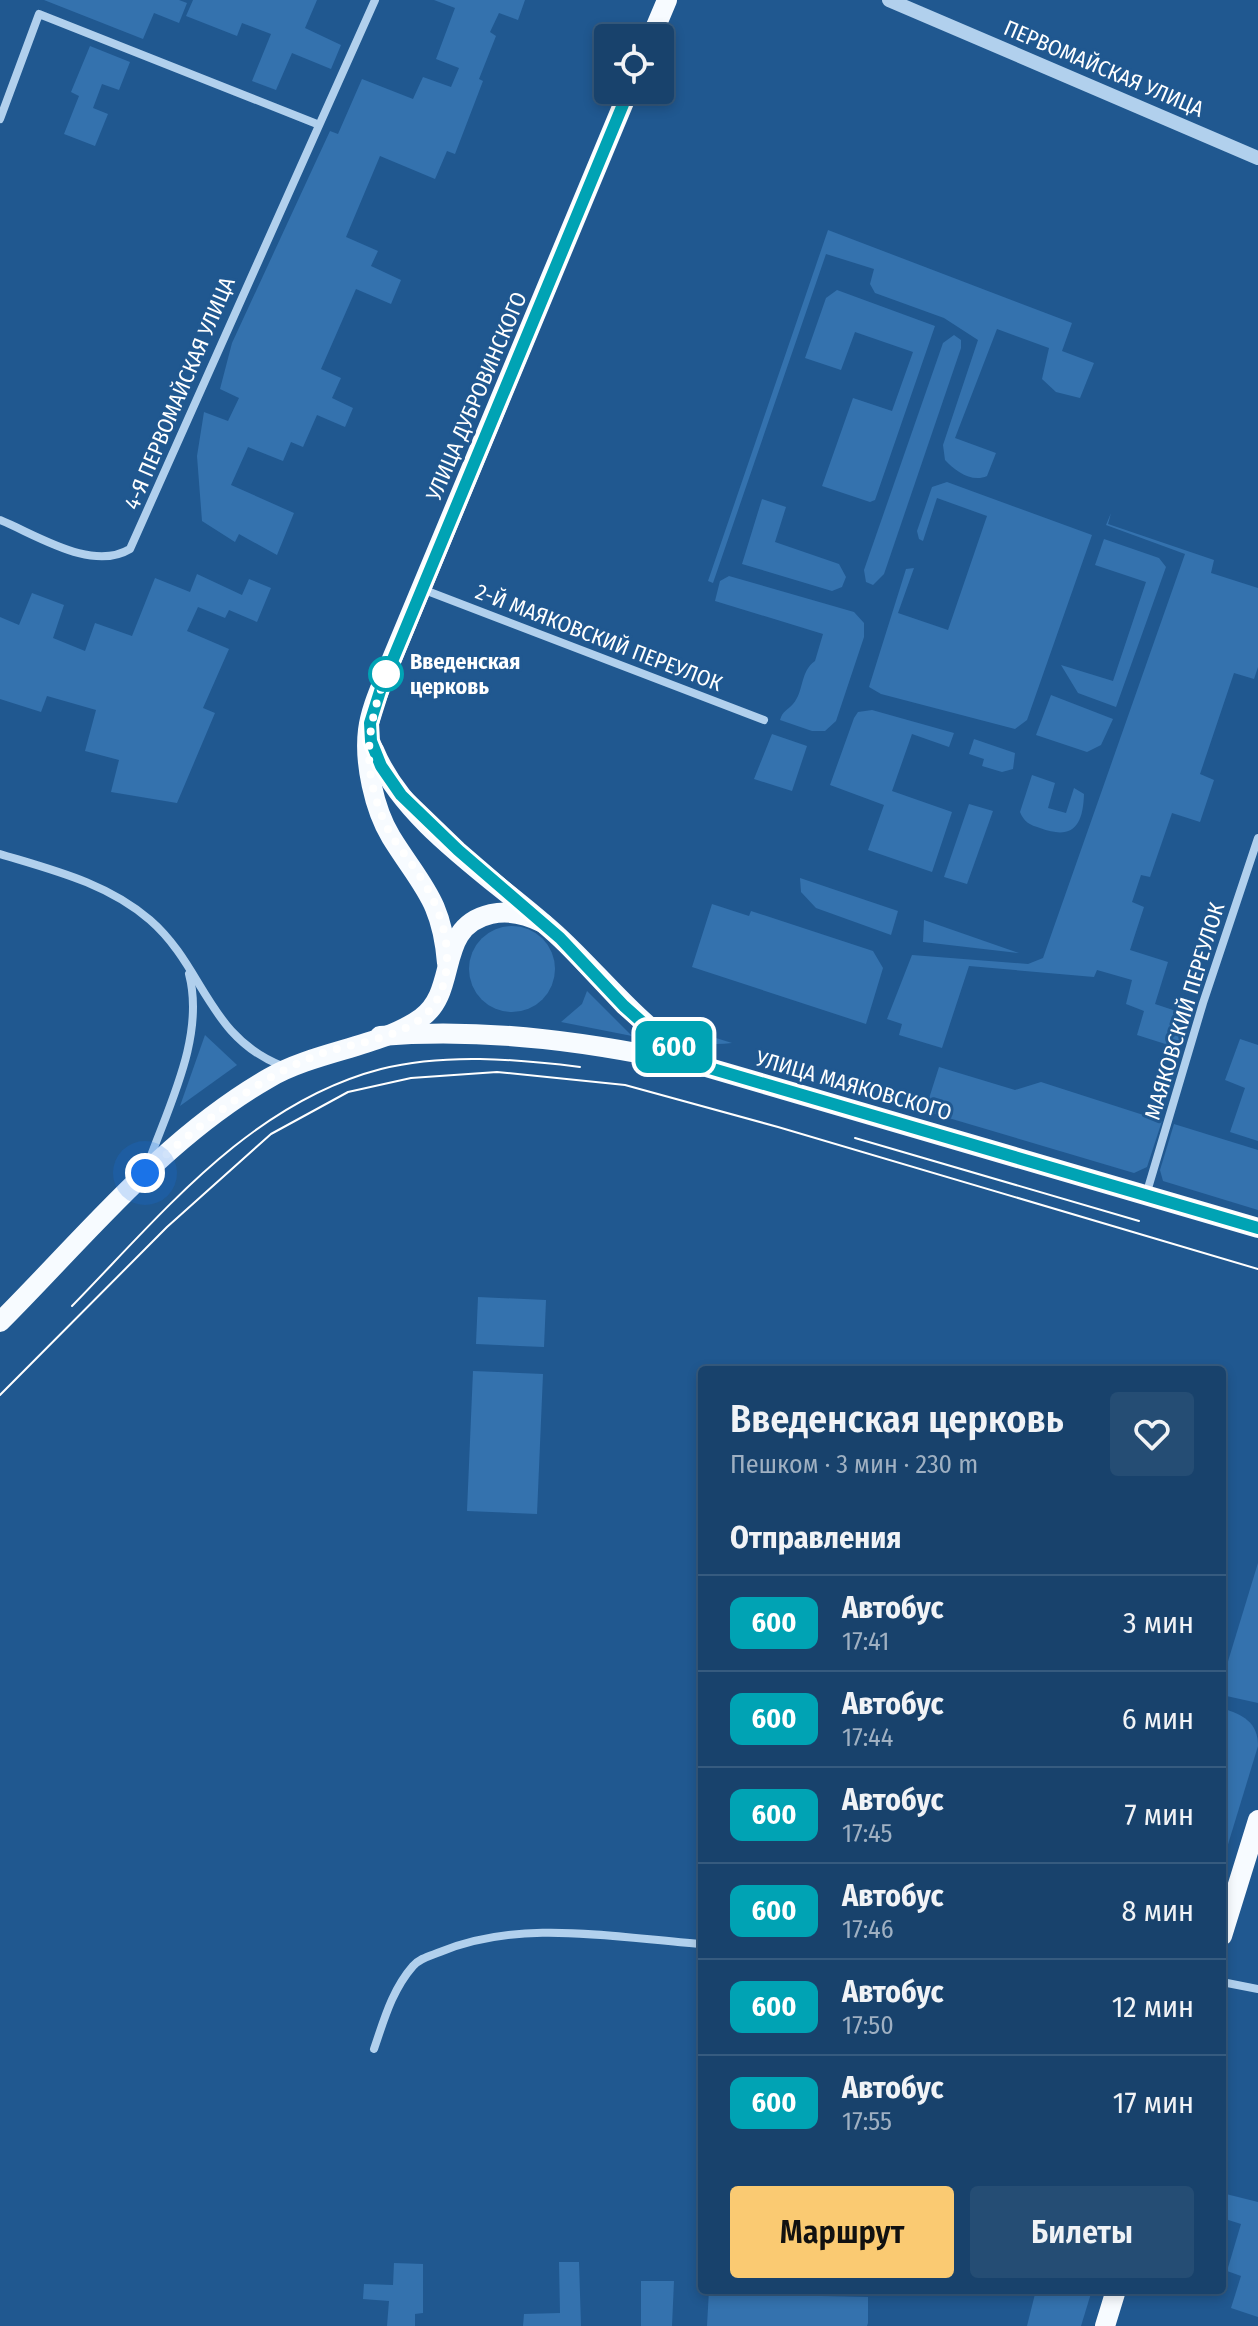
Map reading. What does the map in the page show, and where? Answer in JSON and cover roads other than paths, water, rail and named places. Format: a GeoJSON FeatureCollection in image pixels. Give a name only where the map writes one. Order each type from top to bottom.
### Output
{"type":"FeatureCollection","features":[{"type":"Feature","properties":{"kind":"main road"},"geometry":{"type":"LineString","coordinates":[[657,24],[667,0]]}},
{"type":"Feature","properties":{"kind":"main road","name":"УЛИЦА ДУБРОВИНСКОГО"},"geometry":{"type":"LineString","coordinates":[[370,723],[421,589],[623,104]]}},
{"type":"Feature","properties":{"kind":"main road"},"geometry":{"type":"LineString","coordinates":[[370,723],[375,753],[401,795],[458,850],[543,923],[662,1040],[706,1067]]}},
{"type":"Feature","properties":{"kind":"main road"},"geometry":{"type":"LineString","coordinates":[[370,723],[369,759],[380,811],[391,836],[433,899],[447,963]]}},
{"type":"Feature","properties":{"kind":"main road"},"geometry":{"type":"LineString","coordinates":[[0,1322],[145,1173],[189,1135],[287,1068],[380,1036],[424,1016],[440,994],[447,963],[460,932],[478,919],[518,913],[543,923]]}},
{"type":"Feature","properties":{"kind":"main road","name":"УЛИЦА МАЯКОВСКОГО"},"geometry":{"type":"LineString","coordinates":[[380,1036],[434,1032],[527,1036],[706,1067],[1258,1228]]}},
{"type":"Feature","properties":{"kind":"main road"},"geometry":{"type":"LineString","coordinates":[[1226,1923],[1258,1820]]}},
{"type":"Feature","properties":{"kind":"main road"},"geometry":{"type":"LineString","coordinates":[[1105,2326],[1115,2294]]}},
{"type":"Feature","properties":{"kind":"street","name":"4-Я ПЕРВОМАЙСКАЯ УЛИЦА"},"geometry":{"type":"LineString","coordinates":[[0,520],[72,550],[105,559],[130,549],[317,124],[375,0]]}},
{"type":"Feature","properties":{"kind":"street","name":"ПЕРВОМАЙСКАЯ УЛИЦА"},"geometry":{"type":"LineString","coordinates":[[889,0],[1258,158]]}},
{"type":"Feature","properties":{"kind":"street"},"geometry":{"type":"LineString","coordinates":[[0,119],[39,14],[317,124]]}},
{"type":"Feature","properties":{"kind":"street","name":"2-Й МАЯКОВСКИЙ ПЕРЕУЛОК"},"geometry":{"type":"LineString","coordinates":[[421,589],[764,720]]}},
{"type":"Feature","properties":{"kind":"street","name":"МАЯКОВСКИЙ ПЕРЕУЛОК"},"geometry":{"type":"LineString","coordinates":[[1146,1195],[1203,1003],[1258,838]]}},
{"type":"Feature","properties":{"kind":"street"},"geometry":{"type":"LineString","coordinates":[[0,854],[92,883],[151,920],[186,965],[229,1032],[248,1049],[287,1068]]}},
{"type":"Feature","properties":{"kind":"street"},"geometry":{"type":"LineString","coordinates":[[145,1173],[191,1031],[195,1007],[186,965]]}},
{"type":"Feature","properties":{"kind":"street"},"geometry":{"type":"LineString","coordinates":[[374,2049],[393,1995],[414,1965],[453,1946],[493,1934],[533,1933],[698,1944]]}},
{"type":"Feature","properties":{"kind":"street"},"geometry":{"type":"LineString","coordinates":[[1226,1983],[1258,1989]]}},
{"type":"Feature","properties":{"kind":"tram line"},"geometry":{"type":"LineString","coordinates":[[72,1306],[211,1166],[290,1107],[334,1085],[381,1069],[455,1059],[580,1067]]}},
{"type":"Feature","properties":{"kind":"tram line"},"geometry":{"type":"LineString","coordinates":[[0,1395],[167,1227],[271,1134],[348,1092],[411,1078],[497,1072],[625,1085],[1258,1269]]}},
{"type":"Feature","properties":{"kind":"tram line"},"geometry":{"type":"LineString","coordinates":[[855,1138],[1139,1221]]}},
{"type":"Feature","properties":{"kind":"place","name":"Введенская церковь"},"geometry":{"type":"Point","coordinates":[386,674]}}]}
